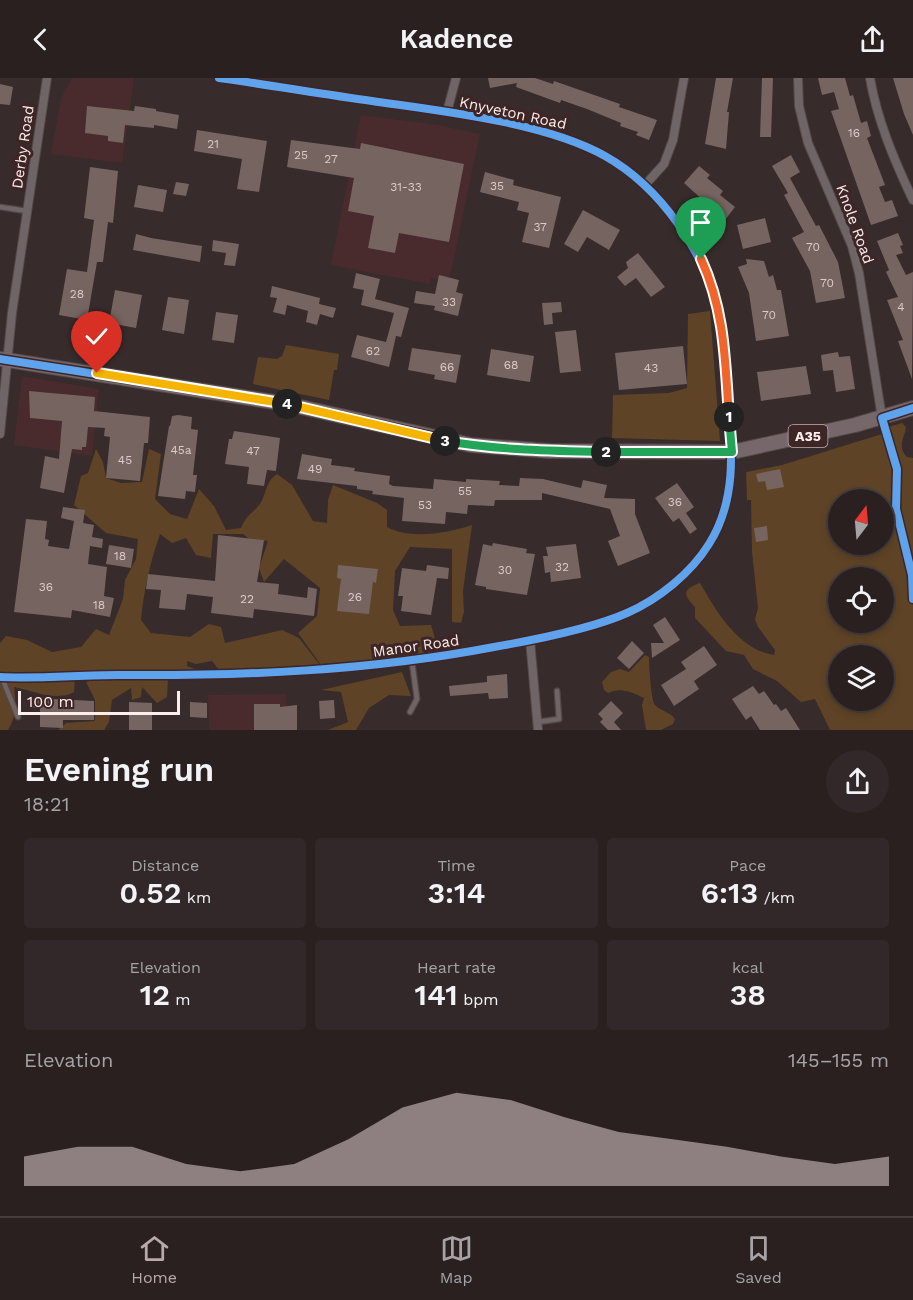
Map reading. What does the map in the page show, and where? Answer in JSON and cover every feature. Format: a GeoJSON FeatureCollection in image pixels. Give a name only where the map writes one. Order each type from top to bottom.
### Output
{"type":"FeatureCollection","features":[{"type":"Feature","properties":{"kind":"main road","name":"A35"},"geometry":{"type":"LineString","coordinates":[[4,360],[287,404],[471,445],[550,451],[732,452],[882,418],[913,408]]}},
{"type":"Feature","properties":{"kind":"street","name":"Derby Road"},"geometry":{"type":"LineString","coordinates":[[0,434],[4,360],[47,78]]}},
{"type":"Feature","properties":{"kind":"street","name":"Knyveton Road"},"geometry":{"type":"LineString","coordinates":[[219,78],[447,112],[571,139],[606,156],[645,185],[674,219],[691,242],[715,291],[726,361],[732,452]]}},
{"type":"Feature","properties":{"kind":"street"},"geometry":{"type":"LineString","coordinates":[[447,112],[456,78]]}},
{"type":"Feature","properties":{"kind":"street"},"geometry":{"type":"LineString","coordinates":[[645,185],[664,164],[674,140],[684,78]]}},
{"type":"Feature","properties":{"kind":"street","name":"Knole Road"},"geometry":{"type":"LineString","coordinates":[[798,78],[799,106],[808,143],[840,216],[856,264],[882,418]]}},
{"type":"Feature","properties":{"kind":"street"},"geometry":{"type":"LineString","coordinates":[[870,78],[897,166],[913,201]]}},
{"type":"Feature","properties":{"kind":"street","name":"Manor Road"},"geometry":{"type":"LineString","coordinates":[[1,677],[229,676],[412,662],[530,640],[627,613],[647,602],[684,574],[708,546],[717,530],[728,495],[732,452]]}},
{"type":"Feature","properties":{"kind":"street"},"geometry":{"type":"LineString","coordinates":[[530,640],[538,726]]}},
{"type":"Feature","properties":{"kind":"lane"},"geometry":{"type":"LineString","coordinates":[[0,207],[28,211]]}},
{"type":"Feature","properties":{"kind":"lane"},"geometry":{"type":"LineString","coordinates":[[410,712],[417,699],[412,662]]}},
{"type":"Feature","properties":{"kind":"lane"},"geometry":{"type":"LineString","coordinates":[[1,677],[18,717]]}},
{"type":"Feature","properties":{"kind":"lane"},"geometry":{"type":"LineString","coordinates":[[538,726],[559,719],[557,691]]}},
{"type":"Feature","properties":{"kind":"shaded area"},"geometry":{"type":"Polygon","coordinates":[[[72,78],[134,78],[122,163],[51,154],[61,98],[72,78]]]}},
{"type":"Feature","properties":{"kind":"shaded area"},"geometry":{"type":"Polygon","coordinates":[[[361,115],[438,125],[480,134],[449,281],[431,278],[430,284],[331,265],[361,115]]]}},
{"type":"Feature","properties":{"kind":"shaded area"},"geometry":{"type":"Polygon","coordinates":[[[710,311],[720,441],[612,438],[613,395],[669,393],[687,388],[688,314],[710,311]]]}},
{"type":"Feature","properties":{"kind":"shaded area"},"geometry":{"type":"Polygon","coordinates":[[[286,345],[339,354],[329,400],[253,384],[258,357],[277,359],[282,356],[286,345]]]}},
{"type":"Feature","properties":{"kind":"shaded area"},"geometry":{"type":"Polygon","coordinates":[[[22,376],[99,389],[92,456],[14,445],[22,376]]]}},
{"type":"Feature","properties":{"kind":"shaded area"},"geometry":{"type":"Polygon","coordinates":[[[902,423],[906,427],[902,450],[907,457],[913,458],[913,730],[830,730],[815,699],[801,702],[777,681],[753,669],[744,655],[726,651],[695,618],[695,607],[686,593],[687,590],[700,583],[721,617],[739,637],[761,652],[774,655],[775,650],[758,627],[755,619],[758,608],[752,552],[751,500],[747,500],[746,472],[782,465],[882,434],[888,427],[902,423]]]}},
{"type":"Feature","properties":{"kind":"shaded area"},"geometry":{"type":"Polygon","coordinates":[[[96,449],[103,462],[106,478],[121,483],[142,482],[149,449],[161,454],[155,499],[170,514],[187,519],[199,489],[214,506],[226,530],[241,528],[260,504],[268,484],[277,474],[292,485],[313,521],[327,523],[328,500],[333,485],[377,503],[387,510],[387,527],[396,531],[429,534],[472,525],[461,623],[452,622],[452,549],[410,547],[395,571],[393,610],[400,626],[431,625],[437,652],[402,658],[321,665],[298,633],[317,616],[320,588],[284,559],[264,582],[259,568],[268,541],[249,539],[243,534],[213,534],[211,558],[196,555],[186,538],[172,543],[160,534],[148,576],[141,620],[151,633],[190,637],[209,624],[221,627],[225,643],[282,630],[299,638],[320,665],[220,671],[212,661],[196,664],[187,661],[187,666],[202,672],[0,674],[0,643],[6,636],[27,640],[52,652],[81,647],[96,629],[109,635],[123,599],[125,580],[136,559],[138,539],[106,533],[74,505],[81,476],[88,473],[96,449]]]}},
{"type":"Feature","properties":{"kind":"shaded area"},"geometry":{"type":"Polygon","coordinates":[[[645,655],[649,657],[650,682],[655,705],[675,719],[673,724],[661,730],[646,730],[642,705],[644,698],[622,690],[608,693],[604,690],[602,682],[611,672],[620,669],[629,672],[645,655]]]}},
{"type":"Feature","properties":{"kind":"shaded area"},"geometry":{"type":"Polygon","coordinates":[[[402,672],[411,696],[389,695],[369,708],[356,730],[328,730],[348,722],[341,692],[321,690],[402,672]]]}},
{"type":"Feature","properties":{"kind":"shaded area"},"geometry":{"type":"Polygon","coordinates":[[[75,679],[74,692],[60,696],[45,695],[14,687],[13,720],[8,730],[0,730],[0,680],[75,679]]]}},
{"type":"Feature","properties":{"kind":"shaded area"},"geometry":{"type":"Polygon","coordinates":[[[97,679],[168,679],[167,697],[157,703],[142,687],[141,697],[132,700],[131,688],[112,700],[109,722],[104,730],[58,730],[66,723],[95,721],[95,700],[86,682],[97,679]]]}},
{"type":"Feature","properties":{"kind":"shaded area"},"geometry":{"type":"Polygon","coordinates":[[[286,694],[287,730],[209,730],[208,695],[286,694]]]}},
{"type":"Feature","properties":{"kind":"building"},"geometry":{"type":"Polygon","coordinates":[[[488,78],[535,78],[553,84],[554,81],[620,104],[619,107],[657,120],[649,140],[636,135],[638,132],[620,126],[621,123],[561,100],[560,103],[516,87],[517,83],[490,88],[488,78]]]}},
{"type":"Feature","properties":{"kind":"building"},"geometry":{"type":"Polygon","coordinates":[[[716,78],[733,78],[727,112],[729,112],[726,149],[705,144],[716,78]]]}},
{"type":"Feature","properties":{"kind":"building"},"geometry":{"type":"Polygon","coordinates":[[[762,78],[773,78],[771,137],[760,137],[762,78]]]}},
{"type":"Feature","properties":{"kind":"building"},"geometry":{"type":"Polygon","coordinates":[[[818,78],[845,78],[850,96],[853,95],[861,123],[867,121],[871,136],[867,138],[885,185],[879,187],[885,202],[892,200],[898,216],[871,225],[831,111],[839,109],[834,92],[822,95],[818,78]]]}},
{"type":"Feature","properties":{"kind":"building"},"geometry":{"type":"Polygon","coordinates":[[[893,78],[913,78],[913,135],[904,114],[893,78]]]}},
{"type":"Feature","properties":{"kind":"building"},"geometry":{"type":"Polygon","coordinates":[[[0,84],[13,87],[10,105],[0,104],[0,84]]]}},
{"type":"Feature","properties":{"kind":"building"},"geometry":{"type":"Polygon","coordinates":[[[87,106],[134,111],[135,106],[156,109],[156,111],[179,115],[177,129],[154,125],[154,128],[125,125],[123,143],[108,141],[108,136],[85,133],[87,106]]]}},
{"type":"Feature","properties":{"kind":"building"},"geometry":{"type":"Polygon","coordinates":[[[197,130],[267,141],[259,192],[237,189],[242,159],[194,151],[197,130]]]}},
{"type":"Feature","properties":{"kind":"building"},"geometry":{"type":"Polygon","coordinates":[[[291,140],[360,149],[361,143],[464,164],[449,242],[399,233],[395,253],[368,248],[374,216],[348,211],[354,178],[287,167],[291,140]]]}},
{"type":"Feature","properties":{"kind":"building"},"geometry":{"type":"Polygon","coordinates":[[[791,155],[800,172],[790,178],[816,226],[819,225],[838,262],[845,298],[816,303],[810,271],[792,238],[804,232],[784,195],[788,193],[772,166],[791,155]]]}},
{"type":"Feature","properties":{"kind":"building"},"geometry":{"type":"Polygon","coordinates":[[[699,166],[710,175],[707,178],[723,191],[720,195],[735,207],[725,220],[684,183],[699,166]]]}},
{"type":"Feature","properties":{"kind":"building"},"geometry":{"type":"Polygon","coordinates":[[[90,167],[118,171],[113,223],[108,222],[103,262],[97,262],[87,320],[59,315],[67,269],[87,272],[94,220],[84,218],[90,167]]]}},
{"type":"Feature","properties":{"kind":"building"},"geometry":{"type":"Polygon","coordinates":[[[485,172],[514,180],[513,185],[561,197],[549,248],[522,242],[529,213],[517,210],[519,202],[480,192],[485,172]]]}},
{"type":"Feature","properties":{"kind":"building"},"geometry":{"type":"Polygon","coordinates":[[[176,182],[189,184],[186,196],[173,194],[176,182]]]}},
{"type":"Feature","properties":{"kind":"building"},"geometry":{"type":"Polygon","coordinates":[[[138,185],[167,190],[163,212],[134,207],[138,185]]]}},
{"type":"Feature","properties":{"kind":"building"},"geometry":{"type":"Polygon","coordinates":[[[583,210],[620,230],[609,250],[587,237],[578,252],[564,244],[583,210]]]}},
{"type":"Feature","properties":{"kind":"building"},"geometry":{"type":"Polygon","coordinates":[[[765,218],[771,242],[743,249],[737,225],[765,218]]]}},
{"type":"Feature","properties":{"kind":"building"},"geometry":{"type":"Polygon","coordinates":[[[898,233],[903,245],[900,246],[903,253],[896,255],[906,275],[913,272],[912,379],[898,341],[903,340],[887,300],[898,297],[886,272],[889,270],[877,241],[898,233]]]}},
{"type":"Feature","properties":{"kind":"building"},"geometry":{"type":"Polygon","coordinates":[[[136,234],[202,246],[200,262],[133,250],[136,234]]]}},
{"type":"Feature","properties":{"kind":"building"},"geometry":{"type":"Polygon","coordinates":[[[213,240],[239,244],[235,266],[224,265],[226,253],[212,251],[213,240]]]}},
{"type":"Feature","properties":{"kind":"building"},"geometry":{"type":"Polygon","coordinates":[[[638,253],[665,287],[651,297],[636,278],[625,286],[617,277],[628,268],[626,262],[638,253]]]}},
{"type":"Feature","properties":{"kind":"building"},"geometry":{"type":"Polygon","coordinates":[[[746,259],[764,261],[769,277],[773,275],[777,290],[781,290],[789,336],[756,341],[749,293],[738,267],[747,264],[746,259]]]}},
{"type":"Feature","properties":{"kind":"building"},"geometry":{"type":"Polygon","coordinates":[[[356,273],[380,279],[375,299],[409,308],[401,337],[396,336],[389,367],[351,357],[357,335],[386,342],[394,313],[361,305],[364,290],[353,288],[356,273]]]}},
{"type":"Feature","properties":{"kind":"building"},"geometry":{"type":"Polygon","coordinates":[[[439,275],[459,280],[456,292],[463,294],[458,316],[434,310],[435,306],[414,303],[416,291],[435,294],[439,275]]]}},
{"type":"Feature","properties":{"kind":"building"},"geometry":{"type":"Polygon","coordinates":[[[272,286],[320,298],[319,304],[336,308],[333,318],[320,314],[317,325],[306,322],[308,311],[287,305],[285,315],[273,312],[277,298],[270,297],[272,286]]]}},
{"type":"Feature","properties":{"kind":"building"},"geometry":{"type":"Polygon","coordinates":[[[115,290],[142,295],[136,328],[109,323],[115,290]]]}},
{"type":"Feature","properties":{"kind":"building"},"geometry":{"type":"Polygon","coordinates":[[[168,297],[189,300],[184,334],[162,330],[168,297]]]}},
{"type":"Feature","properties":{"kind":"building"},"geometry":{"type":"Polygon","coordinates":[[[561,302],[562,312],[552,313],[553,324],[544,325],[542,303],[561,302]]]}},
{"type":"Feature","properties":{"kind":"building"},"geometry":{"type":"Polygon","coordinates":[[[216,312],[238,315],[234,343],[212,340],[216,312]]]}},
{"type":"Feature","properties":{"kind":"building"},"geometry":{"type":"Polygon","coordinates":[[[576,330],[581,371],[560,373],[555,332],[576,330]]]}},
{"type":"Feature","properties":{"kind":"building"},"geometry":{"type":"Polygon","coordinates":[[[683,346],[687,384],[619,390],[615,353],[683,346]]]}},
{"type":"Feature","properties":{"kind":"building"},"geometry":{"type":"Polygon","coordinates":[[[412,348],[461,355],[456,383],[434,379],[435,375],[408,370],[412,348]]]}},
{"type":"Feature","properties":{"kind":"building"},"geometry":{"type":"Polygon","coordinates":[[[491,349],[534,356],[530,382],[487,375],[491,349]]]}},
{"type":"Feature","properties":{"kind":"building"},"geometry":{"type":"Polygon","coordinates":[[[838,352],[839,357],[850,356],[855,389],[836,392],[833,370],[823,371],[821,355],[838,352]]]}},
{"type":"Feature","properties":{"kind":"building"},"geometry":{"type":"Polygon","coordinates":[[[806,366],[811,394],[761,401],[757,372],[806,366]]]}},
{"type":"Feature","properties":{"kind":"building"},"geometry":{"type":"Polygon","coordinates":[[[29,391],[95,397],[94,411],[150,417],[148,443],[144,443],[140,481],[106,478],[110,437],[104,436],[105,428],[88,427],[86,447],[82,447],[82,450],[72,449],[64,493],[40,488],[45,456],[59,459],[62,421],[30,418],[29,391]]]}},
{"type":"Feature","properties":{"kind":"building"},"geometry":{"type":"Polygon","coordinates":[[[172,416],[192,417],[191,429],[198,430],[193,475],[197,475],[195,492],[186,491],[185,499],[158,496],[169,426],[172,416]]]}},
{"type":"Feature","properties":{"kind":"building"},"geometry":{"type":"Polygon","coordinates":[[[234,431],[280,438],[276,471],[267,470],[264,486],[247,484],[249,467],[225,464],[229,439],[232,439],[234,431]]]}},
{"type":"Feature","properties":{"kind":"building"},"geometry":{"type":"Polygon","coordinates":[[[302,454],[332,459],[331,465],[355,468],[354,471],[390,476],[389,484],[393,486],[433,489],[434,479],[466,482],[466,479],[500,481],[499,485],[519,486],[520,478],[543,479],[581,488],[583,480],[607,485],[604,498],[635,499],[635,514],[650,553],[618,566],[608,541],[620,536],[610,509],[542,493],[542,500],[495,500],[494,506],[468,505],[467,514],[446,512],[445,524],[402,521],[404,498],[372,494],[373,491],[357,489],[357,486],[297,479],[302,454]]]}},
{"type":"Feature","properties":{"kind":"building"},"geometry":{"type":"Polygon","coordinates":[[[780,469],[784,487],[767,490],[765,481],[758,482],[756,474],[780,469]]]}},
{"type":"Feature","properties":{"kind":"building"},"geometry":{"type":"Polygon","coordinates":[[[677,483],[694,507],[686,513],[697,529],[690,534],[679,518],[673,522],[655,498],[677,483]]]}},
{"type":"Feature","properties":{"kind":"building"},"geometry":{"type":"Polygon","coordinates":[[[63,507],[85,510],[83,523],[94,525],[92,537],[103,539],[102,548],[90,546],[88,564],[107,567],[104,596],[114,598],[110,617],[72,610],[71,618],[14,612],[26,519],[47,521],[45,539],[49,540],[48,546],[69,549],[74,521],[61,518],[63,507]]]}},
{"type":"Feature","properties":{"kind":"building"},"geometry":{"type":"Polygon","coordinates":[[[767,526],[768,540],[756,542],[754,528],[767,526]]]}},
{"type":"Feature","properties":{"kind":"building"},"geometry":{"type":"Polygon","coordinates":[[[218,535],[264,540],[257,582],[279,584],[278,594],[307,598],[308,587],[317,589],[314,616],[254,609],[253,618],[211,613],[213,597],[187,594],[185,610],[159,608],[161,590],[146,589],[148,574],[215,581],[218,535]]]}},
{"type":"Feature","properties":{"kind":"building"},"geometry":{"type":"Polygon","coordinates":[[[493,543],[527,549],[526,553],[535,554],[527,595],[486,589],[486,587],[475,585],[483,544],[492,546],[493,543]]]}},
{"type":"Feature","properties":{"kind":"building"},"geometry":{"type":"Polygon","coordinates":[[[576,544],[581,578],[551,582],[550,572],[545,573],[543,556],[548,556],[546,547],[576,544]]]}},
{"type":"Feature","properties":{"kind":"building"},"geometry":{"type":"Polygon","coordinates":[[[109,545],[134,549],[131,568],[106,564],[109,545]]]}},
{"type":"Feature","properties":{"kind":"building"},"geometry":{"type":"Polygon","coordinates":[[[338,565],[378,569],[376,583],[373,582],[369,614],[337,611],[341,579],[337,578],[338,565]]]}},
{"type":"Feature","properties":{"kind":"building"},"geometry":{"type":"Polygon","coordinates":[[[427,565],[449,568],[448,579],[437,578],[431,615],[401,611],[403,596],[398,596],[402,568],[426,571],[427,565]]]}},
{"type":"Feature","properties":{"kind":"building"},"geometry":{"type":"Polygon","coordinates":[[[665,617],[680,640],[652,658],[651,643],[664,643],[653,625],[665,617]]]}},
{"type":"Feature","properties":{"kind":"building"},"geometry":{"type":"Polygon","coordinates":[[[632,641],[644,653],[629,669],[617,658],[632,641]]]}},
{"type":"Feature","properties":{"kind":"building"},"geometry":{"type":"Polygon","coordinates":[[[704,646],[717,665],[694,681],[699,689],[674,706],[661,685],[686,669],[681,662],[704,646]]]}},
{"type":"Feature","properties":{"kind":"building"},"geometry":{"type":"Polygon","coordinates":[[[507,674],[508,698],[489,699],[488,693],[450,696],[449,686],[487,682],[487,676],[507,674]]]}},
{"type":"Feature","properties":{"kind":"building"},"geometry":{"type":"Polygon","coordinates":[[[753,686],[759,694],[764,691],[781,711],[786,708],[800,730],[760,730],[751,716],[746,720],[732,699],[753,686]]]}},
{"type":"Feature","properties":{"kind":"building"},"geometry":{"type":"Polygon","coordinates":[[[32,698],[94,701],[94,720],[63,720],[63,728],[40,727],[40,708],[32,708],[32,698]]]}},
{"type":"Feature","properties":{"kind":"building"},"geometry":{"type":"Polygon","coordinates":[[[334,700],[335,718],[320,719],[319,701],[334,700]]]}},
{"type":"Feature","properties":{"kind":"building"},"geometry":{"type":"Polygon","coordinates":[[[611,701],[623,713],[614,722],[621,730],[608,730],[600,722],[603,719],[598,714],[611,701]]]}},
{"type":"Feature","properties":{"kind":"building"},"geometry":{"type":"Polygon","coordinates":[[[129,702],[152,703],[152,730],[129,730],[129,702]]]}},
{"type":"Feature","properties":{"kind":"building"},"geometry":{"type":"Polygon","coordinates":[[[190,702],[207,703],[207,718],[190,717],[190,702]]]}},
{"type":"Feature","properties":{"kind":"building"},"geometry":{"type":"Polygon","coordinates":[[[254,704],[280,704],[280,707],[297,705],[297,730],[254,730],[254,704]]]}},
{"type":"Feature","properties":{"kind":"cycle path"},"geometry":{"type":"LineString","coordinates":[[0,677],[260,673],[353,667],[447,655],[544,637],[613,619],[651,600],[684,575],[702,555],[718,527],[731,474],[731,437],[720,313],[713,290],[691,245],[678,223],[645,185],[626,169],[605,156],[553,134],[523,126],[460,114],[219,78]]}},
{"type":"Feature","properties":{"kind":"cycle path"},"geometry":{"type":"LineString","coordinates":[[0,359],[287,404],[471,445],[550,451],[732,452]]}},
{"type":"Feature","properties":{"kind":"cycle path"},"geometry":{"type":"LineString","coordinates":[[913,408],[882,418],[897,469],[896,509],[912,575],[913,599]]}},
{"type":"Feature","properties":{"kind":"route"},"geometry":{"type":"LineString","coordinates":[[97,373],[287,404],[429,438],[471,445],[550,451],[706,454],[732,452],[720,312],[715,291],[701,259]]}}]}
